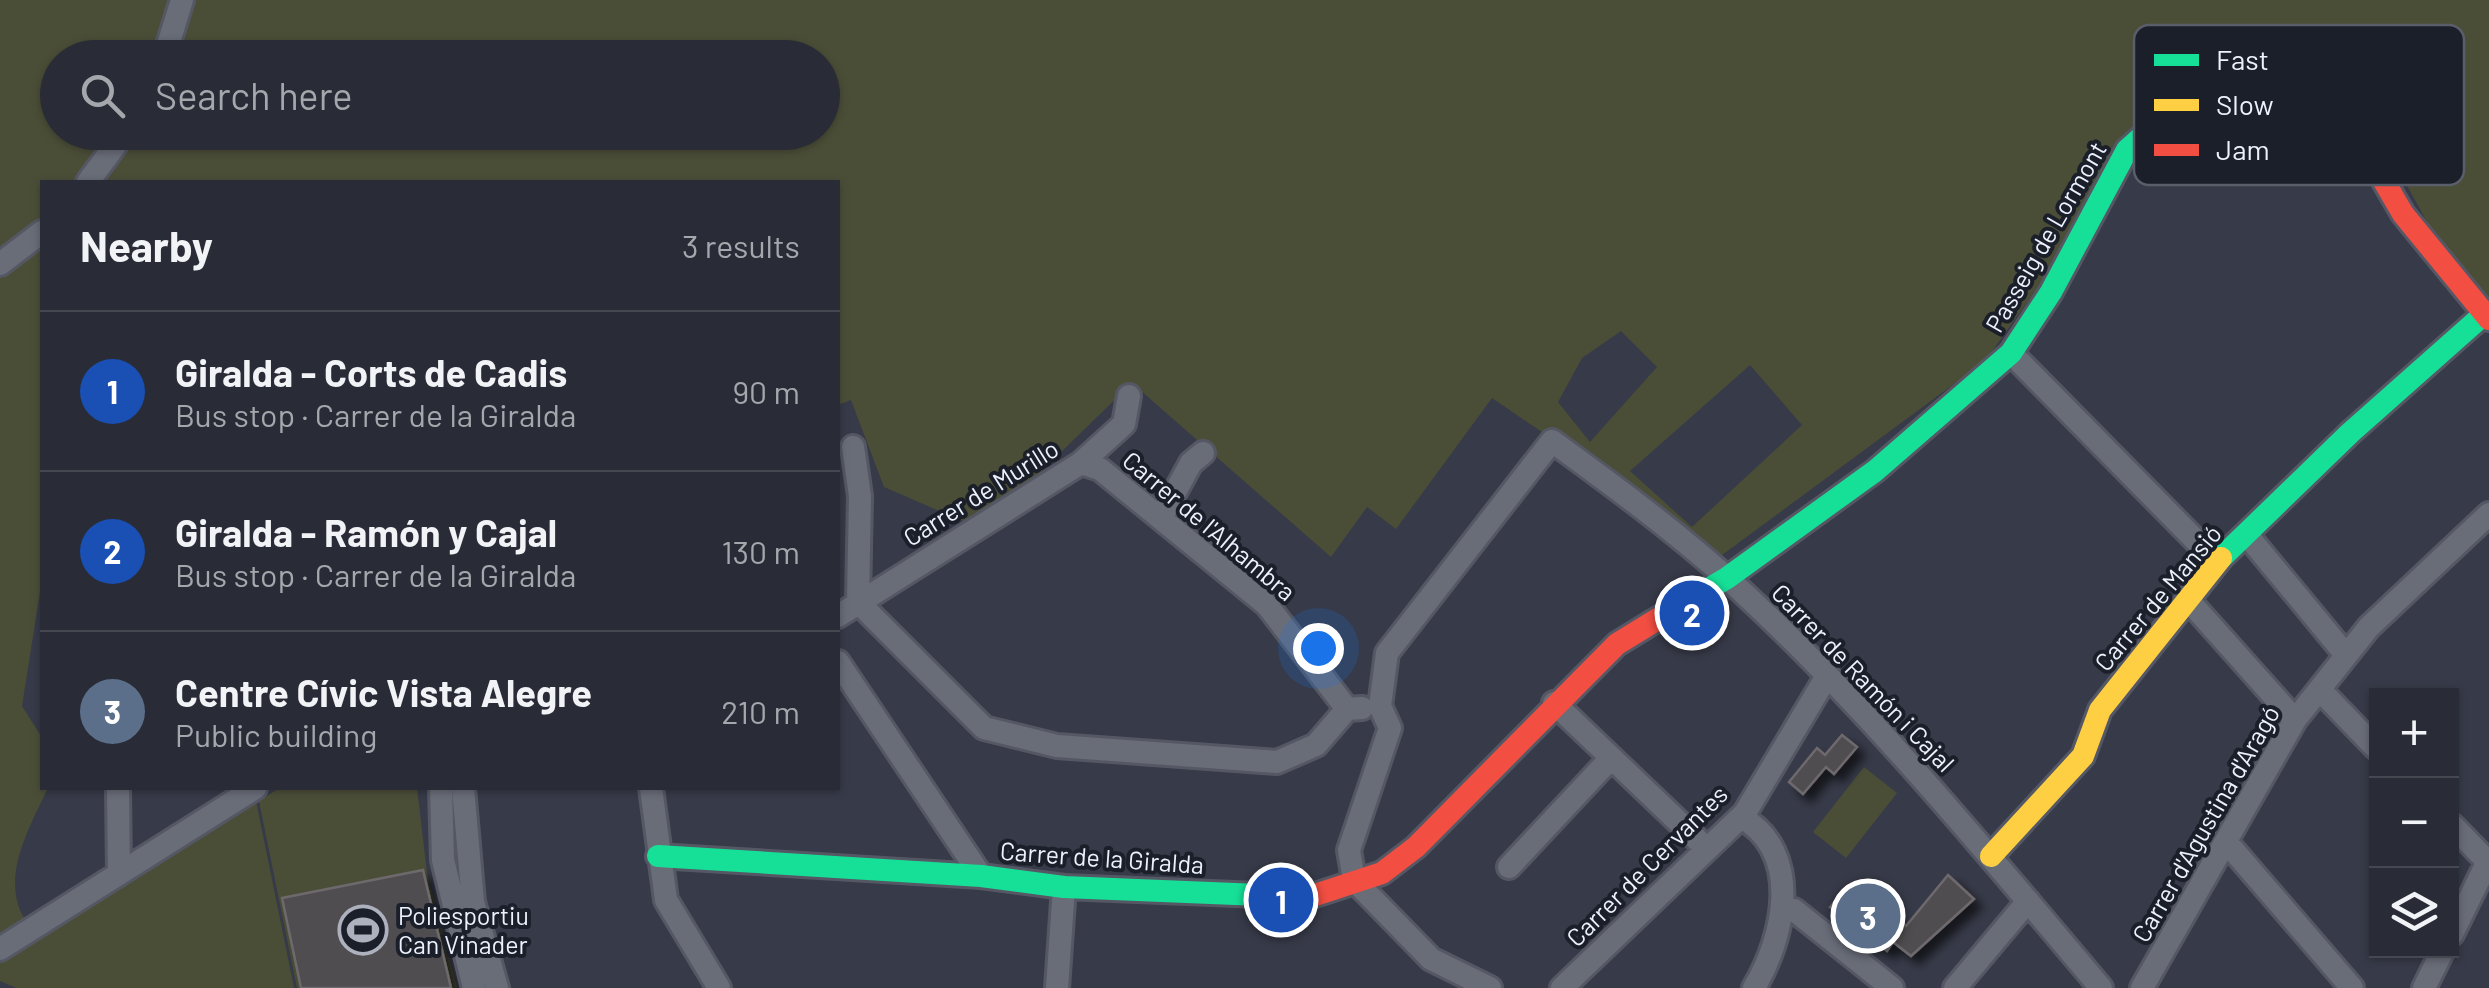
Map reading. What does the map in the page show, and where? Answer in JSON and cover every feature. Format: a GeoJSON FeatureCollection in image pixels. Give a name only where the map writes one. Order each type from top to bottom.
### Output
{"type":"FeatureCollection","features":[{"type":"Feature","properties":{"kind":"street"},"geometry":{"type":"LineString","coordinates":[[170,40],[182,0]]}},
{"type":"Feature","properties":{"kind":"street","name":"Passeig de Lormont"},"geometry":{"type":"LineString","coordinates":[[1727,578],[1875,470],[2011,353],[2051,292],[2127,150],[2134,144]]}},
{"type":"Feature","properties":{"kind":"street"},"geometry":{"type":"LineString","coordinates":[[89,180],[112,150]]}},
{"type":"Feature","properties":{"kind":"street","name":"Passeig de Lormont"},"geometry":{"type":"LineString","coordinates":[[2388,185],[2404,214],[2486,318]]}},
{"type":"Feature","properties":{"kind":"street"},"geometry":{"type":"LineString","coordinates":[[0,264],[40,234]]}},
{"type":"Feature","properties":{"kind":"street","name":"Carrer de Mansió"},"geometry":{"type":"LineString","coordinates":[[1991,856],[2083,756],[2100,710],[2190,602],[2217,562],[2350,433],[2486,318]]}},
{"type":"Feature","properties":{"kind":"street"},"geometry":{"type":"LineString","coordinates":[[2011,353],[2217,562]]}},
{"type":"Feature","properties":{"kind":"street","name":"Carrer de Murillo"},"geometry":{"type":"LineString","coordinates":[[840,615],[1081,463],[1124,424],[1129,396]]}},
{"type":"Feature","properties":{"kind":"street","name":"Carrer de Ramón i Cajal"},"geometry":{"type":"LineString","coordinates":[[1380,706],[1387,653],[1552,441],[1652,514],[1727,578],[1827,676],[1991,856],[2100,988]]}},
{"type":"Feature","properties":{"kind":"street"},"geometry":{"type":"LineString","coordinates":[[853,447],[860,496],[858,602],[984,728],[1056,746],[1277,762],[1316,745],[1347,710],[1380,706],[1390,728],[1350,850],[1354,880],[1431,959],[1490,988]]}},
{"type":"Feature","properties":{"kind":"street"},"geometry":{"type":"LineString","coordinates":[[1161,518],[1191,463],[1203,453]]}},
{"type":"Feature","properties":{"kind":"street","name":"Carrer de l'Alhambra"},"geometry":{"type":"LineString","coordinates":[[1081,463],[1100,469],[1268,605],[1347,710]]}},
{"type":"Feature","properties":{"kind":"street","name":"Carrer d'Agustina d'Aragó"},"geometry":{"type":"LineString","coordinates":[[2142,988],[2228,844],[2295,720],[2346,654],[2489,514]]}},
{"type":"Feature","properties":{"kind":"street"},"geometry":{"type":"LineString","coordinates":[[2247,536],[2346,654]]}},
{"type":"Feature","properties":{"kind":"street","name":"Carrer de la Giralda"},"geometry":{"type":"LineString","coordinates":[[658,856],[981,876],[1064,888],[1309,898],[1354,880],[1382,874],[1416,847],[1554,703],[1617,644],[1727,578]]}},
{"type":"Feature","properties":{"kind":"street"},"geometry":{"type":"LineString","coordinates":[[2190,602],[2295,720]]}},
{"type":"Feature","properties":{"kind":"street"},"geometry":{"type":"LineString","coordinates":[[840,665],[981,876]]}},
{"type":"Feature","properties":{"kind":"street","name":"Carrer de Cervantes"},"geometry":{"type":"LineString","coordinates":[[1562,988],[1741,817],[1827,676]]}},
{"type":"Feature","properties":{"kind":"street"},"geometry":{"type":"LineString","coordinates":[[2320,690],[2369,741]]}},
{"type":"Feature","properties":{"kind":"street"},"geometry":{"type":"LineString","coordinates":[[1554,703],[1708,850]]}},
{"type":"Feature","properties":{"kind":"street"},"geometry":{"type":"LineString","coordinates":[[1509,867],[1611,758]]}},
{"type":"Feature","properties":{"kind":"street"},"geometry":{"type":"LineString","coordinates":[[118,790],[118,874]]}},
{"type":"Feature","properties":{"kind":"street"},"geometry":{"type":"LineString","coordinates":[[0,949],[252,790]]}},
{"type":"Feature","properties":{"kind":"street"},"geometry":{"type":"LineString","coordinates":[[441,790],[444,860],[474,988]]}},
{"type":"Feature","properties":{"kind":"street"},"geometry":{"type":"LineString","coordinates":[[463,790],[473,902],[497,988]]}},
{"type":"Feature","properties":{"kind":"street"},"geometry":{"type":"LineString","coordinates":[[651,790],[666,900],[719,988]]}},
{"type":"Feature","properties":{"kind":"street"},"geometry":{"type":"LineString","coordinates":[[1741,817],[1760,828],[1775,846],[1784,903],[1768,964],[1754,988]]}},
{"type":"Feature","properties":{"kind":"street"},"geometry":{"type":"LineString","coordinates":[[2459,832],[2488,861],[2459,920]]}},
{"type":"Feature","properties":{"kind":"street"},"geometry":{"type":"LineString","coordinates":[[2228,844],[2352,988]]}},
{"type":"Feature","properties":{"kind":"street"},"geometry":{"type":"LineString","coordinates":[[1057,988],[1064,888]]}},
{"type":"Feature","properties":{"kind":"street"},"geometry":{"type":"LineString","coordinates":[[1955,988],[2028,901]]}},
{"type":"Feature","properties":{"kind":"street"},"geometry":{"type":"LineString","coordinates":[[1794,910],[1892,988]]}},
{"type":"Feature","properties":{"kind":"street"},"geometry":{"type":"LineString","coordinates":[[2424,988],[2439,958]]}},
{"type":"Feature","properties":{"kind":"green space"},"geometry":{"type":"Polygon","coordinates":[[[0,0],[2489,0],[2489,303],[2442,249],[2407,185],[2464,185],[2464,25],[2134,25],[2134,153],[1985,361],[1722,555],[1492,398],[1396,529],[1367,507],[1331,557],[1132,383],[1025,487],[967,523],[884,487],[851,400],[840,404],[840,180],[40,180],[40,592],[22,706],[40,734],[40,790],[47,790],[20,852],[17,902],[24,918],[134,872],[256,801],[294,988],[17,988],[0,981],[0,0]],[[1621,331],[1582,358],[1558,402],[1590,442],[1657,367],[1621,331]],[[1750,365],[1630,471],[1692,527],[1802,425],[1750,365]]]}},
{"type":"Feature","properties":{"kind":"green space"},"geometry":{"type":"Polygon","coordinates":[[[1864,767],[1897,793],[1846,858],[1813,832],[1864,767]]]}},
{"type":"Feature","properties":{"kind":"green space","name":"Poliesportiu Can Vinader"},"geometry":{"type":"Polygon","coordinates":[[[276,790],[417,790],[427,873],[457,988],[297,988],[259,801],[276,790]]]}},
{"type":"Feature","properties":{"kind":"building"},"geometry":{"type":"Polygon","coordinates":[[[1842,735],[1857,747],[1834,774],[1826,767],[1803,794],[1789,782],[1817,748],[1825,755],[1842,735]]]}},
{"type":"Feature","properties":{"kind":"building"},"geometry":{"type":"Polygon","coordinates":[[[423,870],[451,988],[301,988],[282,898],[423,870]]]}},
{"type":"Feature","properties":{"kind":"building"},"geometry":{"type":"Polygon","coordinates":[[[1948,875],[1974,899],[1911,956],[1893,942],[1887,951],[1830,907],[1851,884],[1906,926],[1948,875]]]}},
{"type":"Feature","properties":{"kind":"traffic: fast"},"geometry":{"type":"LineString","coordinates":[[1666,614],[1727,578],[1875,471],[2011,353],[2051,292],[2127,150],[2134,144]]}},
{"type":"Feature","properties":{"kind":"traffic: fast"},"geometry":{"type":"LineString","coordinates":[[2221,558],[2350,433],[2482,316]]}},
{"type":"Feature","properties":{"kind":"traffic: fast"},"geometry":{"type":"LineString","coordinates":[[658,856],[981,876],[1064,887],[1309,897]]}},
{"type":"Feature","properties":{"kind":"traffic: slow"},"geometry":{"type":"LineString","coordinates":[[1991,856],[2083,756],[2100,710],[2221,558]]}},
{"type":"Feature","properties":{"kind":"traffic: jam"},"geometry":{"type":"LineString","coordinates":[[2386,185],[2403,214],[2489,319]]}},
{"type":"Feature","properties":{"kind":"traffic: jam"},"geometry":{"type":"LineString","coordinates":[[1309,897],[1382,873],[1416,847],[1617,644],[1666,614]]}},
{"type":"Feature","properties":{"kind":"place","name":"Giralda - Ramón y Cajal"},"geometry":{"type":"Point","coordinates":[1692,613]}},
{"type":"Feature","properties":{"kind":"place","name":"Giralda - Corts de Cadis"},"geometry":{"type":"Point","coordinates":[1281,900]}},
{"type":"Feature","properties":{"kind":"place","name":"Centre Cívic Vista Alegre"},"geometry":{"type":"Point","coordinates":[1868,916]}},
{"type":"Feature","properties":{"kind":"place","name":"Poliesportiu Can Vinader"},"geometry":{"type":"Point","coordinates":[363,930]}}]}
